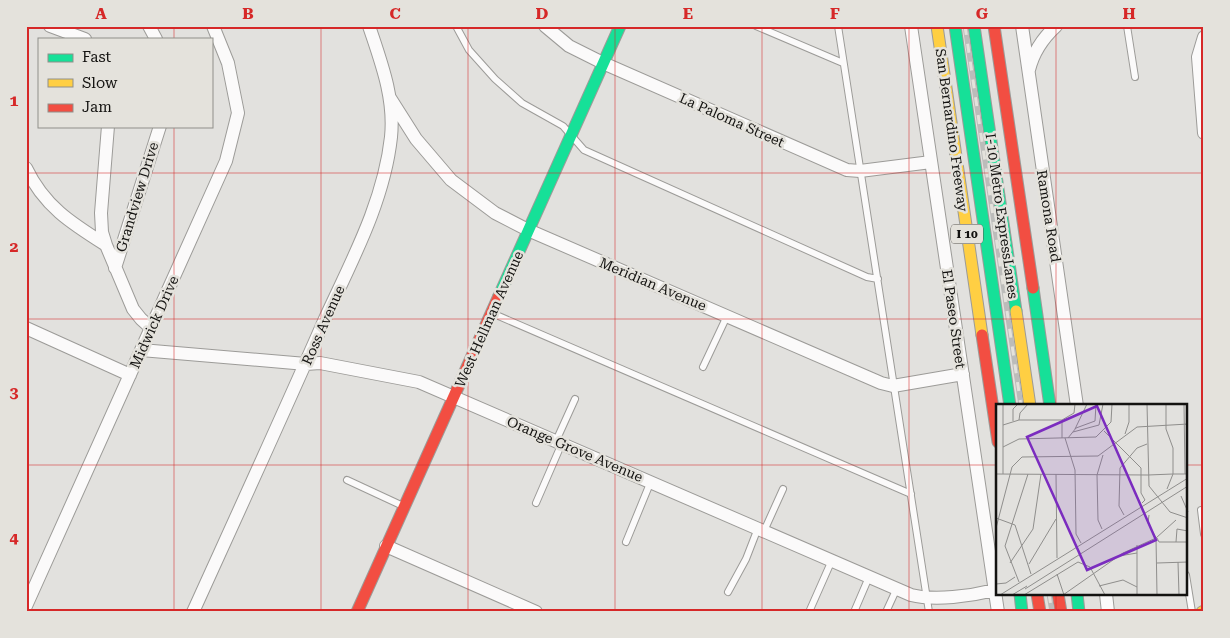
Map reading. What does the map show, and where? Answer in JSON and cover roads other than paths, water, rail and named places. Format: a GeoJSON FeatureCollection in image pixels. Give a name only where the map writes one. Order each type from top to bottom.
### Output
{"type":"FeatureCollection","features":[{"type":"Feature","properties":{"kind":"main road","name":"West Hellman Avenue"},"geometry":{"type":"LineString","coordinates":[[357,612],[620,26]]}},
{"type":"Feature","properties":{"kind":"main road","name":"San Bernardino Freeway"},"geometry":{"type":"LineString","coordinates":[[937,26],[996,428]]}},
{"type":"Feature","properties":{"kind":"main road","name":"I-10 Metro ExpressLanes"},"geometry":{"type":"LineString","coordinates":[[955,26],[1010,404]]}},
{"type":"Feature","properties":{"kind":"main road","name":"I-10 Metro ExpressLanes"},"geometry":{"type":"LineString","coordinates":[[974,26],[1030,404]]}},
{"type":"Feature","properties":{"kind":"main road"},"geometry":{"type":"LineString","coordinates":[[994,26],[1050,404]]}},
{"type":"Feature","properties":{"kind":"main road"},"geometry":{"type":"LineString","coordinates":[[1000,61],[1008,37]]}},
{"type":"Feature","properties":{"kind":"main road"},"geometry":{"type":"LineString","coordinates":[[1020,596],[1022,612]]}},
{"type":"Feature","properties":{"kind":"main road"},"geometry":{"type":"LineString","coordinates":[[1037,596],[1040,612]]}},
{"type":"Feature","properties":{"kind":"main road"},"geometry":{"type":"LineString","coordinates":[[1058,596],[1061,612]]}},
{"type":"Feature","properties":{"kind":"main road"},"geometry":{"type":"LineString","coordinates":[[1077,596],[1079,612]]}},
{"type":"Feature","properties":{"kind":"street"},"geometry":{"type":"LineString","coordinates":[[50,26],[82,38]]}},
{"type":"Feature","properties":{"kind":"street"},"geometry":{"type":"LineString","coordinates":[[149,26],[155,38]]}},
{"type":"Feature","properties":{"kind":"street","name":"Ross Avenue"},"geometry":{"type":"LineString","coordinates":[[193,612],[306,364],[367,225],[376,200],[391,135],[390,98],[384,70],[369,26]]}},
{"type":"Feature","properties":{"kind":"street","name":"La Paloma Street"},"geometry":{"type":"LineString","coordinates":[[545,26],[569,46],[603,63],[847,170],[860,171],[931,162]]}},
{"type":"Feature","properties":{"kind":"street","name":"El Paseo Street"},"geometry":{"type":"LineString","coordinates":[[911,26],[998,612]]}},
{"type":"Feature","properties":{"kind":"street","name":"Ramona Road"},"geometry":{"type":"LineString","coordinates":[[1022,26],[1077,404]]}},
{"type":"Feature","properties":{"kind":"street"},"geometry":{"type":"LineString","coordinates":[[1028,76],[1036,51],[1056,26]]}},
{"type":"Feature","properties":{"kind":"street","name":"Midwick Drive"},"geometry":{"type":"LineString","coordinates":[[26,606],[226,161],[238,113],[228,63],[218,28]]}},
{"type":"Feature","properties":{"kind":"street"},"geometry":{"type":"LineString","coordinates":[[1204,37],[1198,58],[1204,133]]}},
{"type":"Feature","properties":{"kind":"street","name":"Meridian Avenue"},"geometry":{"type":"LineString","coordinates":[[390,98],[416,140],[451,180],[495,213],[528,230],[881,383],[893,386],[962,374]]}},
{"type":"Feature","properties":{"kind":"street"},"geometry":{"type":"LineString","coordinates":[[108,128],[101,224],[106,245],[133,308],[141,320],[151,328]]}},
{"type":"Feature","properties":{"kind":"street","name":"Grandview Drive"},"geometry":{"type":"LineString","coordinates":[[115,268],[159,128]]}},
{"type":"Feature","properties":{"kind":"street"},"geometry":{"type":"LineString","coordinates":[[26,168],[35,185],[50,204],[68,220],[106,245]]}},
{"type":"Feature","properties":{"kind":"street"},"geometry":{"type":"LineString","coordinates":[[26,328],[130,375]]}},
{"type":"Feature","properties":{"kind":"street","name":"Orange Grove Avenue"},"geometry":{"type":"LineString","coordinates":[[141,350],[306,364],[320,363],[419,382],[911,595],[925,598],[995,590]]}},
{"type":"Feature","properties":{"kind":"street"},"geometry":{"type":"LineString","coordinates":[[386,546],[536,612]]}},
{"type":"Feature","properties":{"kind":"street"},"geometry":{"type":"LineString","coordinates":[[1106,596],[1108,612]]}},
{"type":"Feature","properties":{"kind":"lane"},"geometry":{"type":"LineString","coordinates":[[456,26],[469,50],[495,79],[522,103],[563,126],[584,150],[867,277],[878,278]]}},
{"type":"Feature","properties":{"kind":"lane"},"geometry":{"type":"LineString","coordinates":[[756,26],[843,63]]}},
{"type":"Feature","properties":{"kind":"lane"},"geometry":{"type":"LineString","coordinates":[[838,26],[911,494],[925,598],[929,612]]}},
{"type":"Feature","properties":{"kind":"lane"},"geometry":{"type":"LineString","coordinates":[[1127,26],[1134,77]]}},
{"type":"Feature","properties":{"kind":"lane"},"geometry":{"type":"LineString","coordinates":[[491,313],[911,494]]}},
{"type":"Feature","properties":{"kind":"lane"},"geometry":{"type":"LineString","coordinates":[[703,367],[727,316]]}},
{"type":"Feature","properties":{"kind":"lane"},"geometry":{"type":"LineString","coordinates":[[536,503],[575,399]]}},
{"type":"Feature","properties":{"kind":"lane"},"geometry":{"type":"LineString","coordinates":[[348,480],[404,506]]}},
{"type":"Feature","properties":{"kind":"lane"},"geometry":{"type":"LineString","coordinates":[[626,542],[651,481]]}},
{"type":"Feature","properties":{"kind":"lane"},"geometry":{"type":"LineString","coordinates":[[728,592],[783,488]]}},
{"type":"Feature","properties":{"kind":"lane"},"geometry":{"type":"LineString","coordinates":[[1201,510],[1204,534]]}},
{"type":"Feature","properties":{"kind":"lane"},"geometry":{"type":"LineString","coordinates":[[809,612],[832,560]]}},
{"type":"Feature","properties":{"kind":"lane"},"geometry":{"type":"LineString","coordinates":[[854,612],[869,577]]}},
{"type":"Feature","properties":{"kind":"lane"},"geometry":{"type":"LineString","coordinates":[[1188,587],[1192,612]]}},
{"type":"Feature","properties":{"kind":"lane"},"geometry":{"type":"LineString","coordinates":[[886,612],[897,588]]}},
{"type":"Feature","properties":{"kind":"railway"},"geometry":{"type":"LineString","coordinates":[[965,26],[1021,404]]}},
{"type":"Feature","properties":{"kind":"railway"},"geometry":{"type":"LineString","coordinates":[[1049,596],[1052,612]]}}]}
